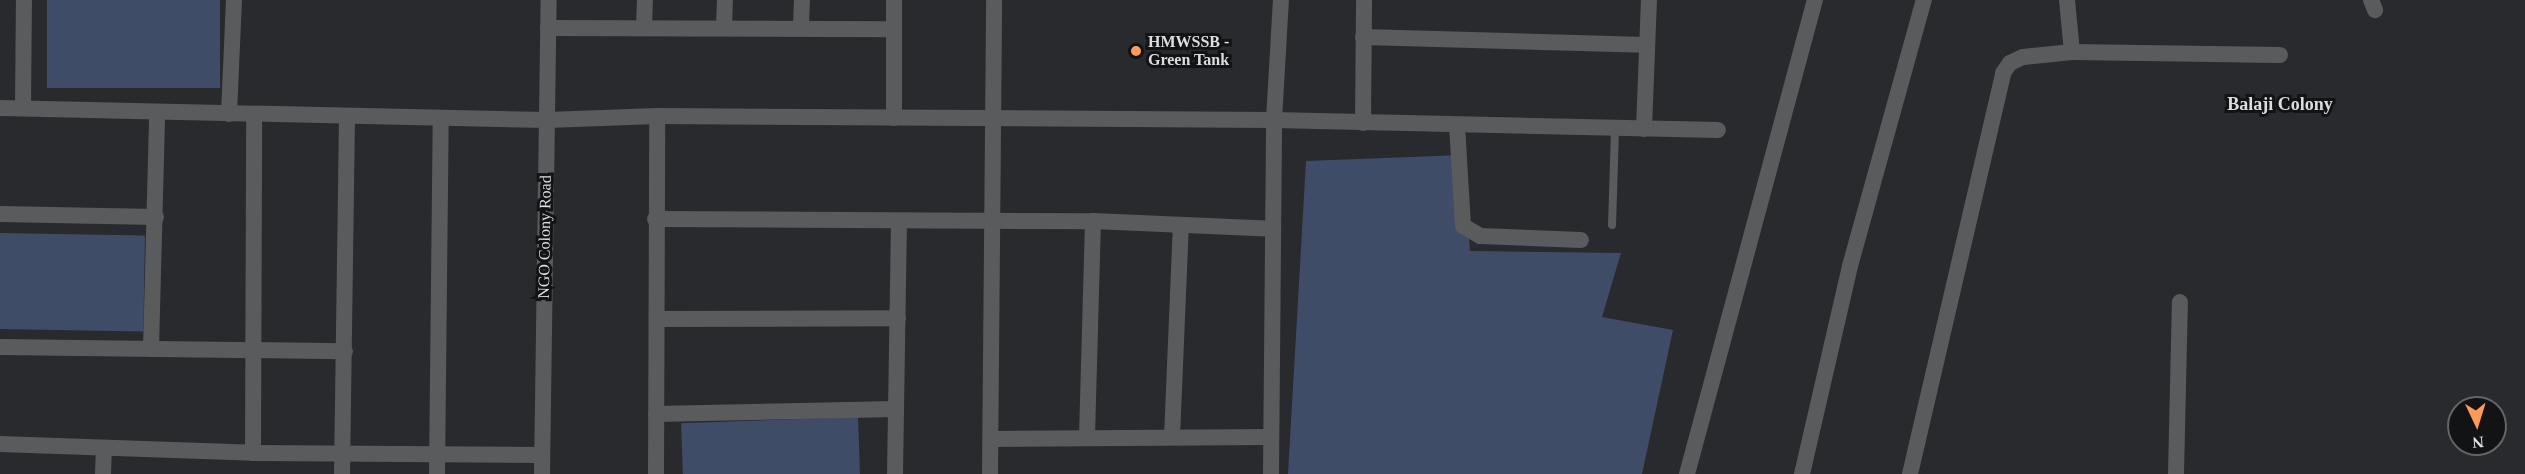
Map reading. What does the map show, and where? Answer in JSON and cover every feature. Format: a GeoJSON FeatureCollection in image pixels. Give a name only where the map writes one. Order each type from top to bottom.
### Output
{"type":"FeatureCollection","features":[{"type":"Feature","properties":{"kind":"street"},"geometry":{"type":"LineString","coordinates":[[23,108],[24,0]]}},
{"type":"Feature","properties":{"kind":"street"},"geometry":{"type":"LineString","coordinates":[[229,114],[234,0]]}},
{"type":"Feature","properties":{"kind":"street","name":"NGO Colony Road"},"geometry":{"type":"LineString","coordinates":[[542,474],[549,0]]}},
{"type":"Feature","properties":{"kind":"street"},"geometry":{"type":"LineString","coordinates":[[644,27],[645,0]]}},
{"type":"Feature","properties":{"kind":"street"},"geometry":{"type":"LineString","coordinates":[[724,27],[725,0]]}},
{"type":"Feature","properties":{"kind":"street"},"geometry":{"type":"LineString","coordinates":[[801,26],[802,0]]}},
{"type":"Feature","properties":{"kind":"street"},"geometry":{"type":"LineString","coordinates":[[894,0],[894,117]]}},
{"type":"Feature","properties":{"kind":"street"},"geometry":{"type":"LineString","coordinates":[[990,474],[995,118],[994,0]]}},
{"type":"Feature","properties":{"kind":"street"},"geometry":{"type":"LineString","coordinates":[[1271,474],[1274,120],[1281,0]]}},
{"type":"Feature","properties":{"kind":"street"},"geometry":{"type":"LineString","coordinates":[[1364,0],[1364,123]]}},
{"type":"Feature","properties":{"kind":"street"},"geometry":{"type":"LineString","coordinates":[[1644,129],[1648,0]]}},
{"type":"Feature","properties":{"kind":"street"},"geometry":{"type":"LineString","coordinates":[[1687,474],[1815,0]]}},
{"type":"Feature","properties":{"kind":"street"},"geometry":{"type":"LineString","coordinates":[[1802,474],[1850,266],[1924,0]]}},
{"type":"Feature","properties":{"kind":"street"},"geometry":{"type":"LineString","coordinates":[[2067,0],[2072,52]]}},
{"type":"Feature","properties":{"kind":"street"},"geometry":{"type":"LineString","coordinates":[[548,28],[801,26],[894,29]]}},
{"type":"Feature","properties":{"kind":"street"},"geometry":{"type":"LineString","coordinates":[[1363,37],[1645,45]]}},
{"type":"Feature","properties":{"kind":"street"},"geometry":{"type":"LineString","coordinates":[[1910,474],[2003,73],[2010,63],[2023,57],[2072,52],[2280,55]]}},
{"type":"Feature","properties":{"kind":"street"},"geometry":{"type":"LineString","coordinates":[[0,108],[547,120],[657,116],[1274,120],[1718,130]]}},
{"type":"Feature","properties":{"kind":"street"},"geometry":{"type":"LineString","coordinates":[[151,349],[157,113]]}},
{"type":"Feature","properties":{"kind":"street"},"geometry":{"type":"LineString","coordinates":[[254,114],[254,453]]}},
{"type":"Feature","properties":{"kind":"street"},"geometry":{"type":"LineString","coordinates":[[342,474],[347,116]]}},
{"type":"Feature","properties":{"kind":"street"},"geometry":{"type":"LineString","coordinates":[[656,474],[657,116]]}},
{"type":"Feature","properties":{"kind":"street"},"geometry":{"type":"LineString","coordinates":[[436,474],[441,118]]}},
{"type":"Feature","properties":{"kind":"street"},"geometry":{"type":"LineString","coordinates":[[1457,124],[1463,226],[1480,236],[1581,240]]}},
{"type":"Feature","properties":{"kind":"street"},"geometry":{"type":"LineString","coordinates":[[0,214],[156,217]]}},
{"type":"Feature","properties":{"kind":"street"},"geometry":{"type":"LineString","coordinates":[[655,219],[992,223],[1093,221],[1272,229]]}},
{"type":"Feature","properties":{"kind":"street"},"geometry":{"type":"LineString","coordinates":[[895,474],[898,221]]}},
{"type":"Feature","properties":{"kind":"street"},"geometry":{"type":"LineString","coordinates":[[1088,436],[1093,221]]}},
{"type":"Feature","properties":{"kind":"street"},"geometry":{"type":"LineString","coordinates":[[1172,437],[1181,225]]}},
{"type":"Feature","properties":{"kind":"street"},"geometry":{"type":"LineString","coordinates":[[2176,474],[2180,302]]}},
{"type":"Feature","properties":{"kind":"street"},"geometry":{"type":"LineString","coordinates":[[657,319],[898,318]]}},
{"type":"Feature","properties":{"kind":"street"},"geometry":{"type":"LineString","coordinates":[[0,347],[253,352],[345,351]]}},
{"type":"Feature","properties":{"kind":"street"},"geometry":{"type":"LineString","coordinates":[[656,414],[896,409]]}},
{"type":"Feature","properties":{"kind":"street"},"geometry":{"type":"LineString","coordinates":[[992,440],[1088,436],[1271,437]]}},
{"type":"Feature","properties":{"kind":"street"},"geometry":{"type":"LineString","coordinates":[[0,444],[343,455],[437,453],[542,455]]}},
{"type":"Feature","properties":{"kind":"street"},"geometry":{"type":"LineString","coordinates":[[103,474],[104,448]]}},
{"type":"Feature","properties":{"kind":"lane"},"geometry":{"type":"LineString","coordinates":[[1612,225],[1615,128]]}},
{"type":"Feature","properties":{"kind":"shaded area"},"geometry":{"type":"Polygon","coordinates":[[[47,0],[220,0],[220,88],[47,88],[47,0]]]}},
{"type":"Feature","properties":{"kind":"shaded area"},"geometry":{"type":"Polygon","coordinates":[[[1463,155],[1470,251],[1621,253],[1602,317],[1673,330],[1642,474],[1288,474],[1306,161],[1463,155]]]}},
{"type":"Feature","properties":{"kind":"shaded area"},"geometry":{"type":"Polygon","coordinates":[[[0,233],[145,236],[143,332],[0,329],[0,233]]]}},
{"type":"Feature","properties":{"kind":"shaded area"},"geometry":{"type":"Polygon","coordinates":[[[858,417],[860,474],[683,474],[681,423],[858,417]]]}},
{"type":"Feature","properties":{"kind":"place","name":"HMWSSB - Green Tank"},"geometry":{"type":"Point","coordinates":[1136,51]}},
{"type":"Feature","properties":{"kind":"district","name":"Balaji Colony"},"geometry":{"type":"Point","coordinates":[2280,104]}}]}
